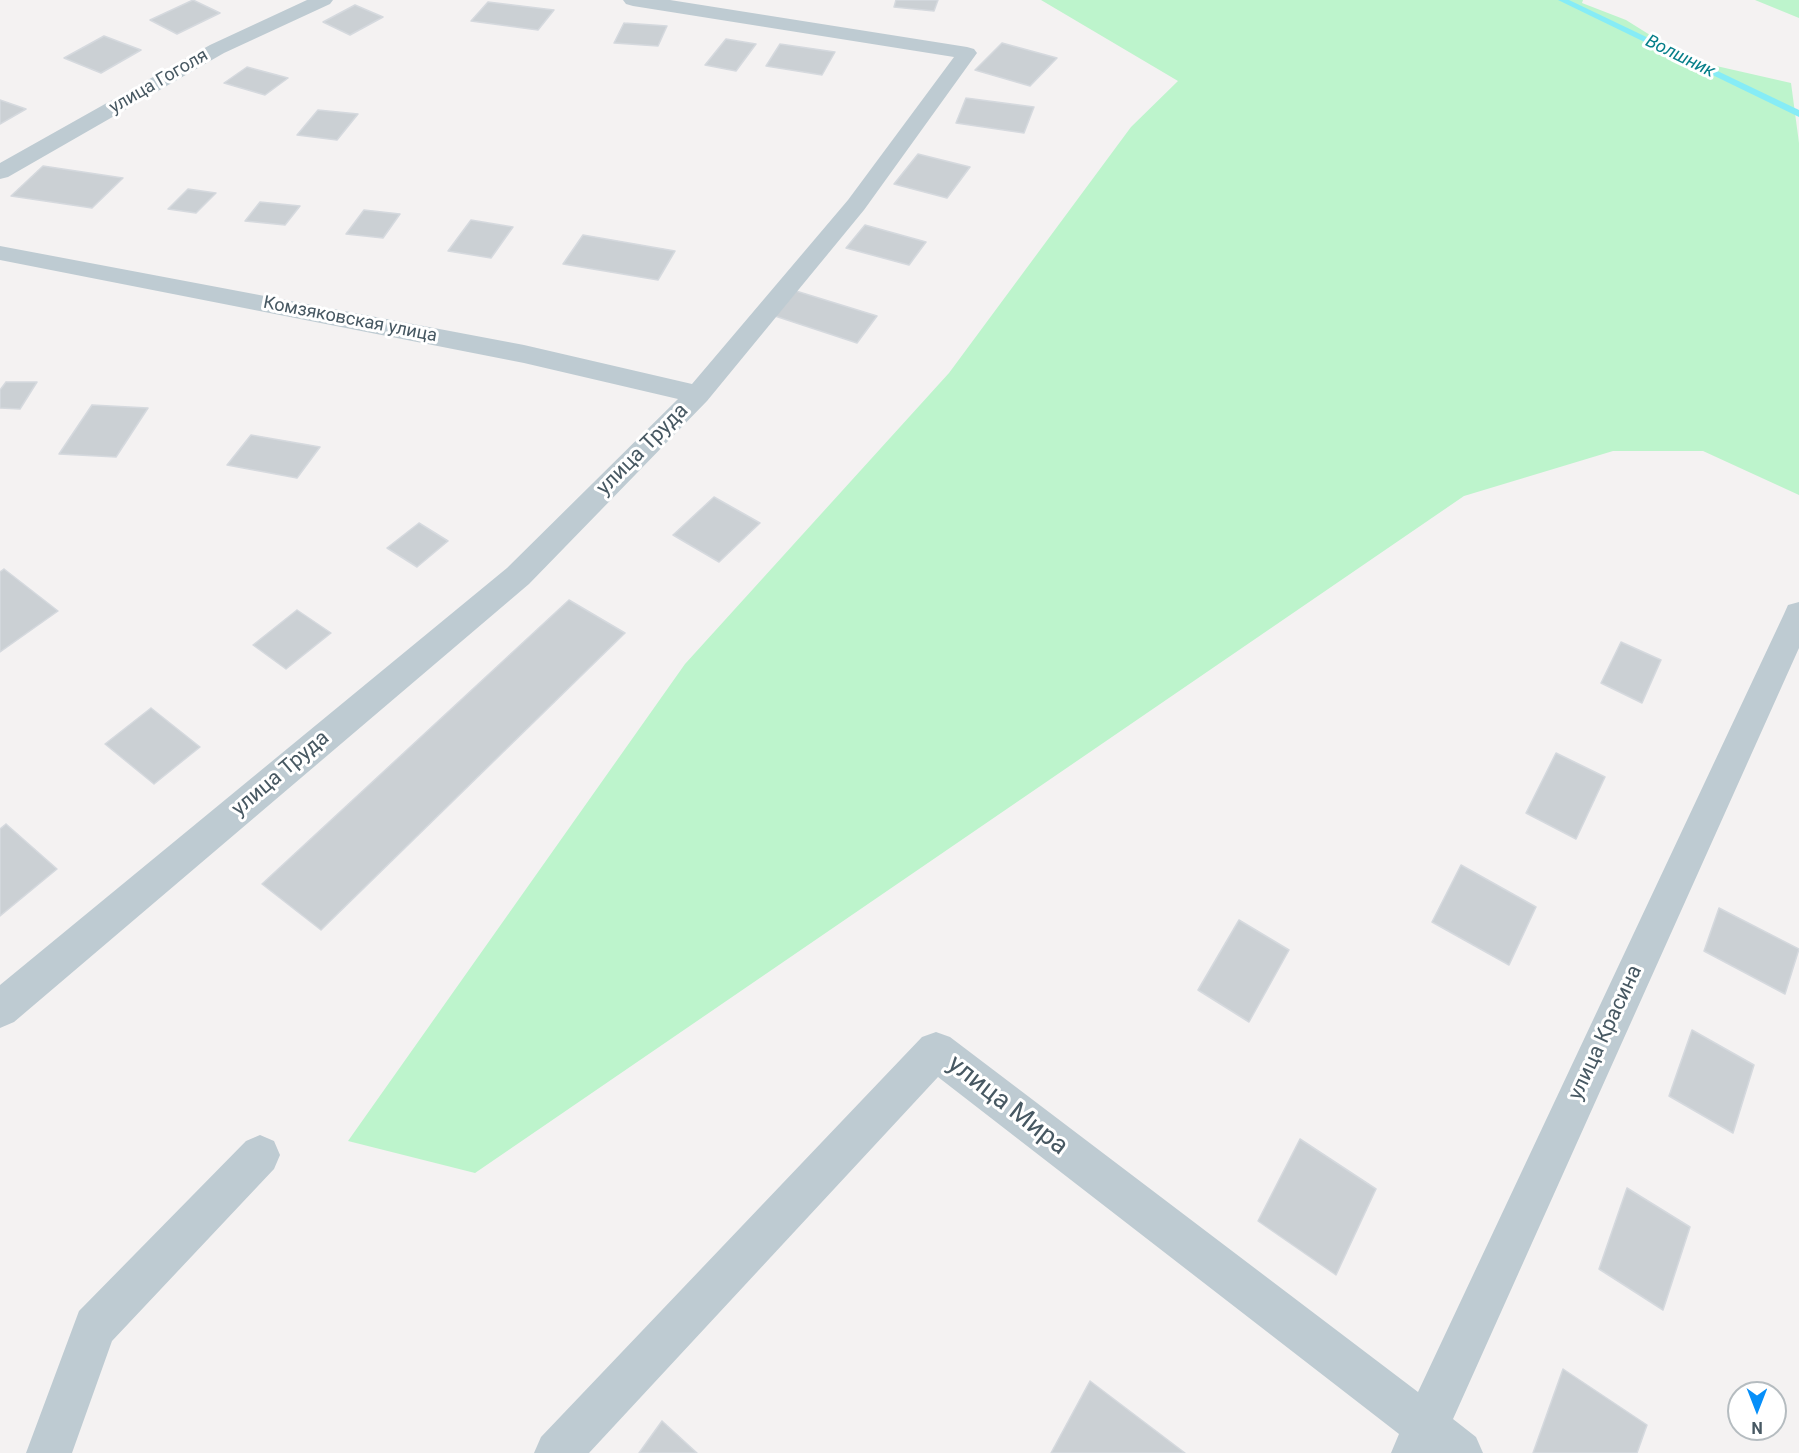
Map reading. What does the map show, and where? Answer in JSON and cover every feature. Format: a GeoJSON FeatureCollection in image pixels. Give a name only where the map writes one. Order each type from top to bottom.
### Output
{"type":"FeatureCollection","features":[{"type":"Feature","properties":{"kind":"street","name":"улица Гоголя"},"geometry":{"type":"LineString","coordinates":[[0,172],[217,49],[323,0]]}},
{"type":"Feature","properties":{"kind":"street","name":"улица Труда"},"geometry":{"type":"LineString","coordinates":[[0,1009],[518,576],[698,395],[856,205],[967,53],[633,0]]}},
{"type":"Feature","properties":{"kind":"street","name":"Комзяковская улица"},"geometry":{"type":"LineString","coordinates":[[0,253],[524,354],[698,395]]}},
{"type":"Feature","properties":{"kind":"street","name":"улица Красина"},"geometry":{"type":"LineString","coordinates":[[1420,1440],[1799,614]]}},
{"type":"Feature","properties":{"kind":"street","name":"улица Мира"},"geometry":{"type":"LineString","coordinates":[[556,1453],[936,1051],[1420,1440],[1460,1453]]}},
{"type":"Feature","properties":{"kind":"street"},"geometry":{"type":"LineString","coordinates":[[49,1453],[94,1327],[260,1155]]}},
{"type":"Feature","properties":{"kind":"green space"},"geometry":{"type":"Polygon","coordinates":[[[1041,0],[1583,0],[1582,3],[1626,20],[1690,60],[1791,83],[1799,143],[1799,495],[1703,451],[1613,451],[1464,496],[475,1173],[348,1141],[685,664],[949,373],[1131,127],[1178,81],[1041,0]]]}},
{"type":"Feature","properties":{"kind":"green space"},"geometry":{"type":"Polygon","coordinates":[[[1755,0],[1799,0],[1799,18],[1755,0]]]}},
{"type":"Feature","properties":{"kind":"building"},"geometry":{"type":"Polygon","coordinates":[[[193,0],[220,13],[177,34],[150,20],[193,0]]]}},
{"type":"Feature","properties":{"kind":"building"},"geometry":{"type":"Polygon","coordinates":[[[896,0],[938,0],[934,11],[894,7],[896,0]]]}},
{"type":"Feature","properties":{"kind":"building"},"geometry":{"type":"Polygon","coordinates":[[[488,2],[554,10],[538,30],[471,21],[488,2]]]}},
{"type":"Feature","properties":{"kind":"building"},"geometry":{"type":"Polygon","coordinates":[[[355,5],[383,17],[350,35],[323,22],[355,5]]]}},
{"type":"Feature","properties":{"kind":"building"},"geometry":{"type":"Polygon","coordinates":[[[624,23],[667,26],[658,46],[614,43],[624,23]]]}},
{"type":"Feature","properties":{"kind":"building"},"geometry":{"type":"Polygon","coordinates":[[[104,36],[141,50],[101,73],[64,58],[104,36]]]}},
{"type":"Feature","properties":{"kind":"building"},"geometry":{"type":"Polygon","coordinates":[[[726,39],[756,44],[736,71],[705,65],[726,39]]]}},
{"type":"Feature","properties":{"kind":"building"},"geometry":{"type":"Polygon","coordinates":[[[1002,43],[1057,58],[1030,86],[975,70],[1002,43]]]}},
{"type":"Feature","properties":{"kind":"building"},"geometry":{"type":"Polygon","coordinates":[[[780,44],[835,52],[822,75],[766,66],[780,44]]]}},
{"type":"Feature","properties":{"kind":"building"},"geometry":{"type":"Polygon","coordinates":[[[247,67],[288,78],[265,95],[224,83],[247,67]]]}},
{"type":"Feature","properties":{"kind":"building"},"geometry":{"type":"Polygon","coordinates":[[[966,98],[1034,107],[1024,133],[956,123],[966,98]]]}},
{"type":"Feature","properties":{"kind":"building"},"geometry":{"type":"Polygon","coordinates":[[[0,100],[26,109],[0,124],[0,100]]]}},
{"type":"Feature","properties":{"kind":"building"},"geometry":{"type":"Polygon","coordinates":[[[318,110],[358,114],[337,140],[297,135],[318,110]]]}},
{"type":"Feature","properties":{"kind":"building"},"geometry":{"type":"Polygon","coordinates":[[[918,154],[970,167],[947,198],[894,184],[918,154]]]}},
{"type":"Feature","properties":{"kind":"building"},"geometry":{"type":"Polygon","coordinates":[[[43,166],[123,178],[92,208],[11,196],[43,166]]]}},
{"type":"Feature","properties":{"kind":"building"},"geometry":{"type":"Polygon","coordinates":[[[188,189],[216,193],[196,213],[168,209],[188,189]]]}},
{"type":"Feature","properties":{"kind":"building"},"geometry":{"type":"Polygon","coordinates":[[[260,202],[300,206],[285,225],[245,221],[260,202]]]}},
{"type":"Feature","properties":{"kind":"building"},"geometry":{"type":"Polygon","coordinates":[[[364,210],[400,214],[383,238],[346,234],[364,210]]]}},
{"type":"Feature","properties":{"kind":"building"},"geometry":{"type":"Polygon","coordinates":[[[471,220],[513,227],[491,258],[448,251],[471,220]]]}},
{"type":"Feature","properties":{"kind":"building"},"geometry":{"type":"Polygon","coordinates":[[[865,225],[926,242],[909,265],[846,248],[865,225]]]}},
{"type":"Feature","properties":{"kind":"building"},"geometry":{"type":"Polygon","coordinates":[[[583,235],[675,251],[658,280],[563,264],[583,235]]]}},
{"type":"Feature","properties":{"kind":"building"},"geometry":{"type":"Polygon","coordinates":[[[796,291],[877,316],[857,343],[775,316],[796,291]]]}},
{"type":"Feature","properties":{"kind":"building"},"geometry":{"type":"Polygon","coordinates":[[[6,382],[37,382],[20,409],[0,408],[0,390],[6,382]]]}},
{"type":"Feature","properties":{"kind":"building"},"geometry":{"type":"Polygon","coordinates":[[[92,405],[148,408],[116,457],[59,454],[92,405]]]}},
{"type":"Feature","properties":{"kind":"building"},"geometry":{"type":"Polygon","coordinates":[[[251,435],[320,447],[297,478],[227,465],[251,435]]]}},
{"type":"Feature","properties":{"kind":"building"},"geometry":{"type":"Polygon","coordinates":[[[714,497],[760,523],[719,562],[673,535],[714,497]]]}},
{"type":"Feature","properties":{"kind":"building"},"geometry":{"type":"Polygon","coordinates":[[[419,523],[448,541],[417,567],[387,548],[419,523]]]}},
{"type":"Feature","properties":{"kind":"building"},"geometry":{"type":"Polygon","coordinates":[[[4,569],[58,611],[0,652],[0,572],[4,569]]]}},
{"type":"Feature","properties":{"kind":"building"},"geometry":{"type":"Polygon","coordinates":[[[569,600],[625,633],[321,930],[262,884],[569,600]]]}},
{"type":"Feature","properties":{"kind":"building"},"geometry":{"type":"Polygon","coordinates":[[[297,610],[331,633],[286,669],[253,645],[297,610]]]}},
{"type":"Feature","properties":{"kind":"building"},"geometry":{"type":"Polygon","coordinates":[[[1621,642],[1661,660],[1642,703],[1601,683],[1621,642]]]}},
{"type":"Feature","properties":{"kind":"building"},"geometry":{"type":"Polygon","coordinates":[[[151,708],[200,747],[154,784],[105,744],[151,708]]]}},
{"type":"Feature","properties":{"kind":"building"},"geometry":{"type":"Polygon","coordinates":[[[1556,753],[1605,777],[1576,839],[1526,813],[1556,753]]]}},
{"type":"Feature","properties":{"kind":"building"},"geometry":{"type":"Polygon","coordinates":[[[6,824],[57,869],[0,916],[0,829],[6,824]]]}},
{"type":"Feature","properties":{"kind":"building"},"geometry":{"type":"Polygon","coordinates":[[[1461,865],[1536,907],[1509,965],[1432,922],[1461,865]]]}},
{"type":"Feature","properties":{"kind":"building"},"geometry":{"type":"Polygon","coordinates":[[[1719,908],[1799,949],[1785,994],[1704,951],[1719,908]]]}},
{"type":"Feature","properties":{"kind":"building"},"geometry":{"type":"Polygon","coordinates":[[[1239,920],[1289,950],[1249,1022],[1198,990],[1239,920]]]}},
{"type":"Feature","properties":{"kind":"building"},"geometry":{"type":"Polygon","coordinates":[[[1692,1030],[1754,1065],[1733,1133],[1669,1096],[1692,1030]]]}},
{"type":"Feature","properties":{"kind":"building"},"geometry":{"type":"Polygon","coordinates":[[[1300,1139],[1376,1189],[1336,1275],[1258,1221],[1300,1139]]]}},
{"type":"Feature","properties":{"kind":"building"},"geometry":{"type":"Polygon","coordinates":[[[1627,1188],[1690,1227],[1663,1310],[1599,1269],[1627,1188]]]}},
{"type":"Feature","properties":{"kind":"building"},"geometry":{"type":"Polygon","coordinates":[[[1563,1369],[1647,1425],[1637,1453],[1533,1453],[1563,1369]]]}},
{"type":"Feature","properties":{"kind":"building"},"geometry":{"type":"Polygon","coordinates":[[[1090,1381],[1185,1453],[1051,1453],[1090,1381]]]}},
{"type":"Feature","properties":{"kind":"building"},"geometry":{"type":"Polygon","coordinates":[[[662,1421],[697,1453],[639,1453],[662,1421]]]}},
{"type":"Feature","properties":{"kind":"waterway","name":"Волшник"},"geometry":{"type":"LineString","coordinates":[[1562,0],[1799,114]]}}]}
